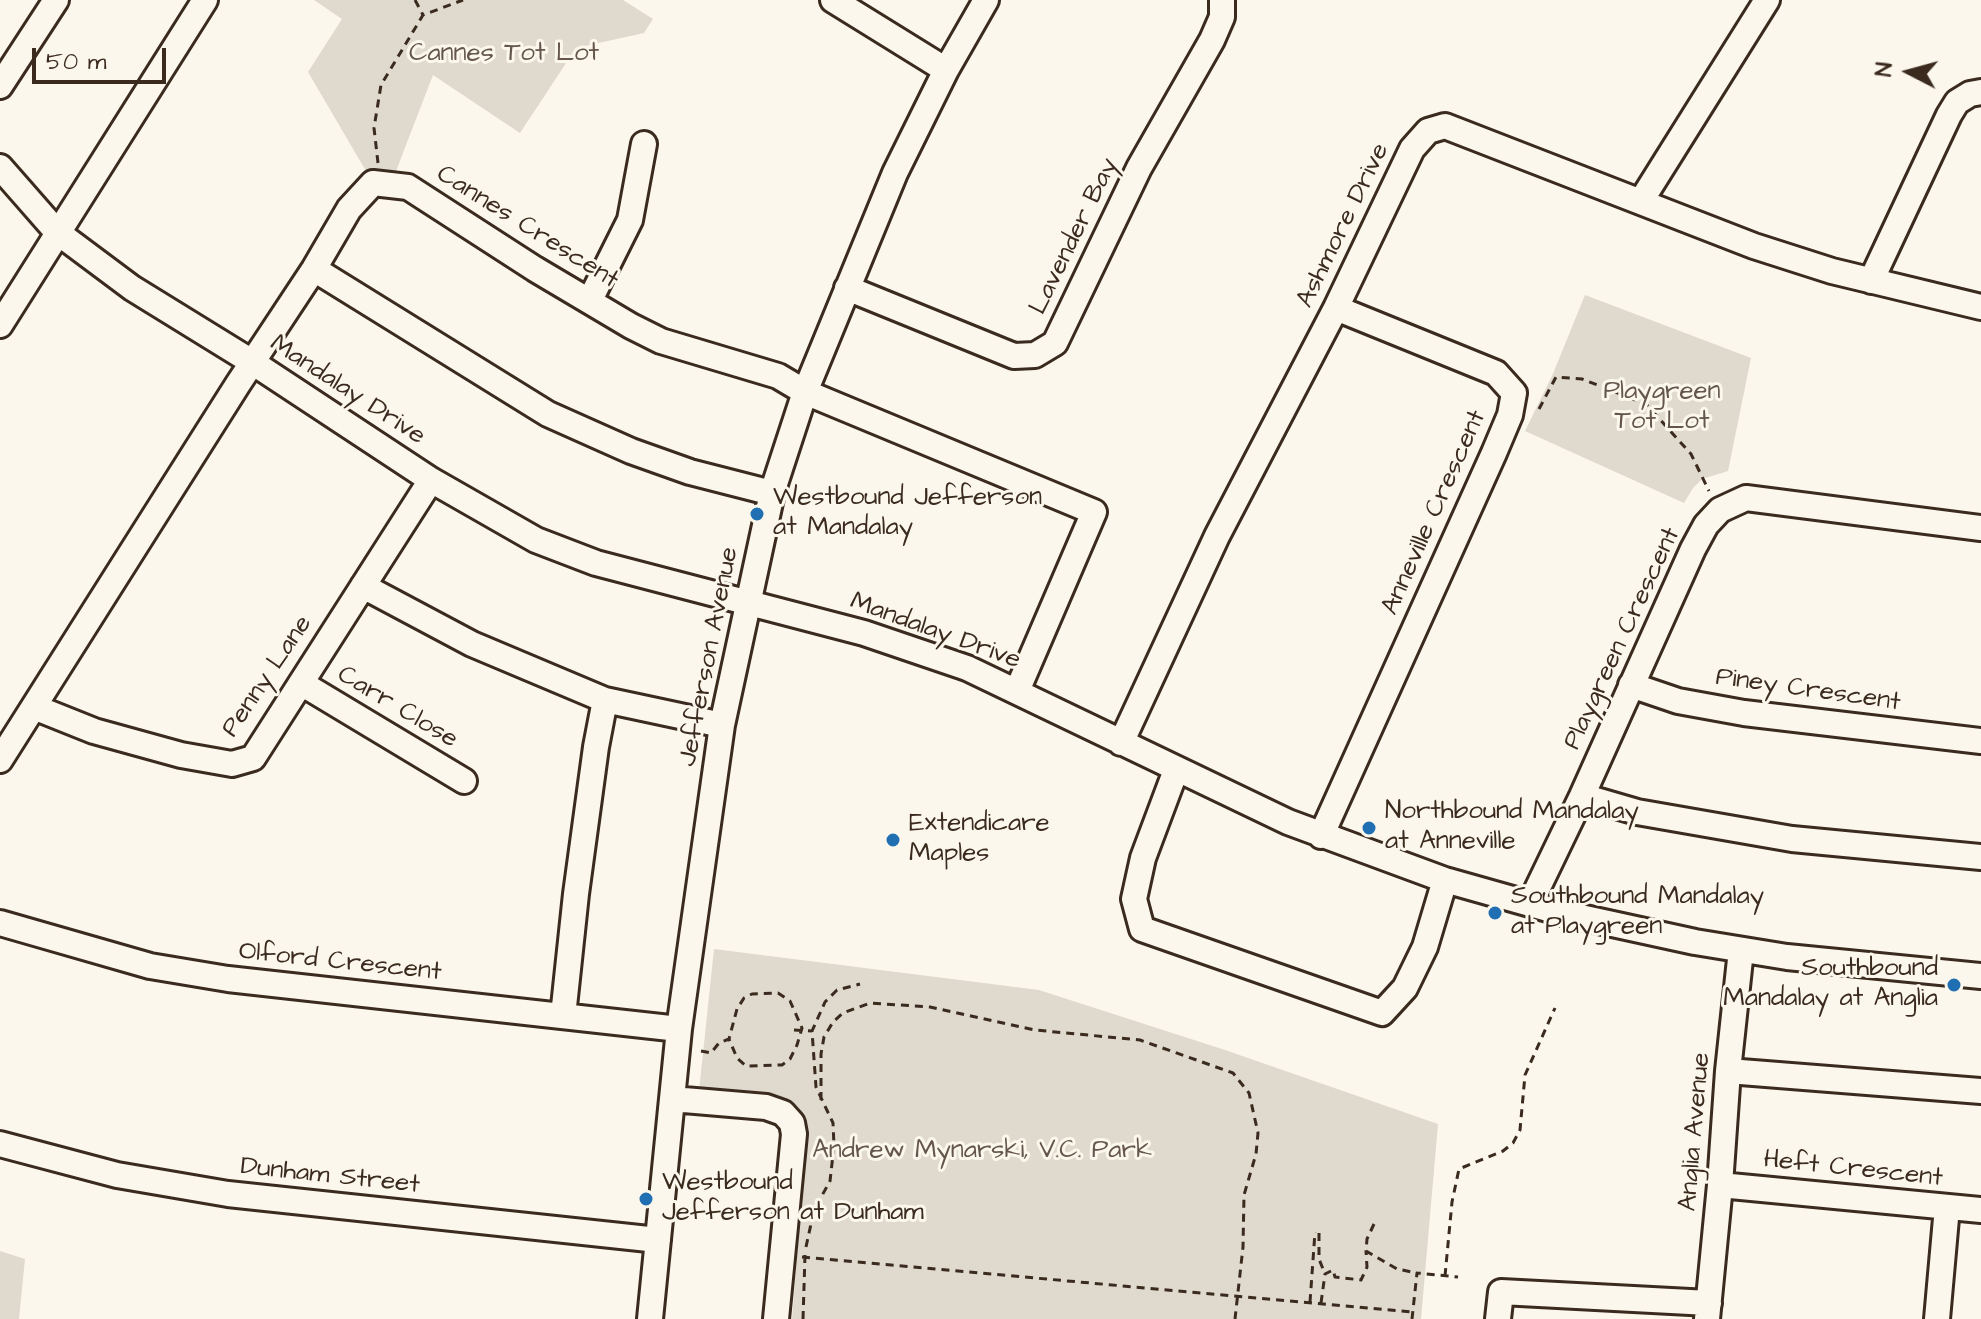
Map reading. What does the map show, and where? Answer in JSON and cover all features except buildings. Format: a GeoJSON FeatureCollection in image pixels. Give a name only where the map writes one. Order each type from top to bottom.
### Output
{"type":"FeatureCollection","features":[{"type":"Feature","properties":{"kind":"street"},"geometry":{"type":"LineString","coordinates":[[0,86],[56,0]]}},
{"type":"Feature","properties":{"kind":"street"},"geometry":{"type":"LineString","coordinates":[[833,0],[946,70]]}},
{"type":"Feature","properties":{"kind":"street","name":"Jefferson Avenue"},"geometry":{"type":"LineString","coordinates":[[650,1319],[679,1029],[722,725],[772,493],[805,392],[895,173],[946,70],[986,0]]}},
{"type":"Feature","properties":{"kind":"street","name":"Lavender Bay"},"geometry":{"type":"LineString","coordinates":[[847,288],[1014,356],[1035,355],[1055,343],[1139,168],[1212,40],[1222,17],[1222,0]]}},
{"type":"Feature","properties":{"kind":"street"},"geometry":{"type":"LineString","coordinates":[[1641,201],[1767,0]]}},
{"type":"Feature","properties":{"kind":"street"},"geometry":{"type":"LineString","coordinates":[[0,325],[202,3]]}},
{"type":"Feature","properties":{"kind":"street"},"geometry":{"type":"LineString","coordinates":[[1871,281],[1949,115],[1957,102],[1981,92]]}},
{"type":"Feature","properties":{"kind":"street","name":"Ashmore Drive"},"geometry":{"type":"LineString","coordinates":[[1121,743],[1217,536],[1336,308],[1412,149],[1428,131],[1445,126],[1754,246],[1832,271],[1981,307]]}},
{"type":"Feature","properties":{"kind":"street"},"geometry":{"type":"LineString","coordinates":[[590,300],[630,220],[644,144]]}},
{"type":"Feature","properties":{"kind":"street","name":"Mandalay Drive"},"geometry":{"type":"LineString","coordinates":[[0,167],[57,232],[132,288],[252,362],[431,480],[536,540],[596,563],[892,641],[967,668],[1176,770],[1321,836],[1445,880],[1606,924],[1741,950],[1981,976]]}},
{"type":"Feature","properties":{"kind":"street"},"geometry":{"type":"LineString","coordinates":[[0,760],[314,269],[349,209],[373,183],[381,183]]}},
{"type":"Feature","properties":{"kind":"street","name":"Cannes Crescent"},"geometry":{"type":"LineString","coordinates":[[381,183],[408,187],[535,269],[661,341],[778,376],[805,392],[1094,512],[1017,691]]}},
{"type":"Feature","properties":{"kind":"street"},"geometry":{"type":"LineString","coordinates":[[314,269],[548,414],[661,462],[772,493]]}},
{"type":"Feature","properties":{"kind":"street","name":"Anneville Crescent"},"geometry":{"type":"LineString","coordinates":[[1321,836],[1494,453],[1510,415],[1514,393],[1496,373],[1336,308]]}},
{"type":"Feature","properties":{"kind":"street","name":"Penny Lane"},"geometry":{"type":"LineString","coordinates":[[34,707],[94,731],[181,755],[232,764],[253,758],[431,480]]}},
{"type":"Feature","properties":{"kind":"street"},"geometry":{"type":"LineString","coordinates":[[1720,510],[1746,498],[1981,528]]}},
{"type":"Feature","properties":{"kind":"street","name":"Playgreen Crescent"},"geometry":{"type":"LineString","coordinates":[[1530,904],[1693,549],[1706,525],[1720,510]]}},
{"type":"Feature","properties":{"kind":"street"},"geometry":{"type":"LineString","coordinates":[[363,586],[472,644],[605,700],[722,725]]}},
{"type":"Feature","properties":{"kind":"street","name":"Carr Close"},"geometry":{"type":"LineString","coordinates":[[301,683],[464,781]]}},
{"type":"Feature","properties":{"kind":"street","name":"Piney Crescent"},"geometry":{"type":"LineString","coordinates":[[1631,685],[1678,701],[1744,713],[1981,741]]}},
{"type":"Feature","properties":{"kind":"street"},"geometry":{"type":"LineString","coordinates":[[563,1016],[578,879],[605,700]]}},
{"type":"Feature","properties":{"kind":"street"},"geometry":{"type":"LineString","coordinates":[[1176,770],[1143,858],[1134,899],[1142,929],[1382,1013],[1405,988],[1425,947],[1445,880]]}},
{"type":"Feature","properties":{"kind":"street"},"geometry":{"type":"LineString","coordinates":[[1582,796],[1637,812],[1792,839],[1981,857]]}},
{"type":"Feature","properties":{"kind":"street","name":"Olford Crescent"},"geometry":{"type":"LineString","coordinates":[[0,923],[150,966],[228,979],[679,1029]]}},
{"type":"Feature","properties":{"kind":"street","name":"Anglia Avenue"},"geometry":{"type":"LineString","coordinates":[[1708,1311],[1741,950]]}},
{"type":"Feature","properties":{"kind":"street"},"geometry":{"type":"LineString","coordinates":[[1728,1071],[1981,1091]]}},
{"type":"Feature","properties":{"kind":"street"},"geometry":{"type":"LineString","coordinates":[[672,1099],[766,1107],[783,1113],[792,1123],[794,1256],[776,1319]]}},
{"type":"Feature","properties":{"kind":"street","name":"Dunham Street"},"geometry":{"type":"LineString","coordinates":[[0,1144],[117,1175],[228,1194],[658,1240]]}},
{"type":"Feature","properties":{"kind":"street","name":"Heft Crescent"},"geometry":{"type":"LineString","coordinates":[[1720,1185],[1981,1210]]}},
{"type":"Feature","properties":{"kind":"street"},"geometry":{"type":"LineString","coordinates":[[1937,1319],[1947,1207]]}},
{"type":"Feature","properties":{"kind":"street"},"geometry":{"type":"LineString","coordinates":[[1498,1319],[1501,1292],[1708,1311]]}},
{"type":"Feature","properties":{"kind":"path"},"geometry":{"type":"LineString","coordinates":[[415,0],[423,15]]}},
{"type":"Feature","properties":{"kind":"path"},"geometry":{"type":"LineString","coordinates":[[381,183],[374,128],[381,85],[423,15],[463,0]]}},
{"type":"Feature","properties":{"kind":"path"},"geometry":{"type":"LineString","coordinates":[[1539,409],[1556,377],[1582,379],[1646,404],[1691,454],[1720,510]]}},
{"type":"Feature","properties":{"kind":"path"},"geometry":{"type":"LineString","coordinates":[[803,1319],[794,1256],[830,1181],[833,1163],[833,1123],[821,1100],[815,1076],[812,1031],[825,1002],[837,990],[860,984]]}},
{"type":"Feature","properties":{"kind":"path"},"geometry":{"type":"LineString","coordinates":[[778,993],[790,1001],[798,1013],[802,1030],[790,1059],[782,1065],[746,1066],[732,1050],[729,1039],[737,1009],[744,998],[752,994],[778,993]]}},
{"type":"Feature","properties":{"kind":"path"},"geometry":{"type":"LineString","coordinates":[[821,1100],[824,1037],[843,1013],[870,1003],[955,1011],[1035,1030],[1140,1040],[1233,1073],[1249,1093],[1258,1133],[1256,1154],[1244,1195],[1235,1319]]}},
{"type":"Feature","properties":{"kind":"path"},"geometry":{"type":"LineString","coordinates":[[1445,1276],[1459,1169],[1503,1151],[1513,1143],[1520,1130],[1525,1075],[1555,1008]]}},
{"type":"Feature","properties":{"kind":"path"},"geometry":{"type":"LineString","coordinates":[[794,1030],[812,1031]]}},
{"type":"Feature","properties":{"kind":"path"},"geometry":{"type":"LineString","coordinates":[[701,1051],[711,1053],[719,1043],[729,1039]]}},
{"type":"Feature","properties":{"kind":"path"},"geometry":{"type":"LineString","coordinates":[[1325,1274],[1333,1270],[1335,1277],[1361,1280],[1367,1267],[1367,1239],[1374,1224]]}},
{"type":"Feature","properties":{"kind":"path"},"geometry":{"type":"LineString","coordinates":[[1310,1302],[1317,1232],[1319,1259],[1325,1274],[1321,1303]]}},
{"type":"Feature","properties":{"kind":"path"},"geometry":{"type":"LineString","coordinates":[[1366,1251],[1397,1269],[1458,1277]]}},
{"type":"Feature","properties":{"kind":"path"},"geometry":{"type":"LineString","coordinates":[[794,1256],[1412,1312]]}},
{"type":"Feature","properties":{"kind":"path"},"geometry":{"type":"LineString","coordinates":[[1412,1319],[1417,1273]]}},
{"type":"Feature","properties":{"kind":"green space","name":"Cannes Tot Lot"},"geometry":{"type":"Polygon","coordinates":[[[314,0],[623,0],[653,19],[644,33],[576,48],[520,133],[433,75],[391,184],[373,183],[308,72],[342,19],[314,0]]]}},
{"type":"Feature","properties":{"kind":"green space","name":"Playgreen Tot Lot"},"geometry":{"type":"Polygon","coordinates":[[[1585,295],[1751,358],[1728,471],[1702,479],[1684,503],[1525,431],[1552,376],[1585,295]]]}},
{"type":"Feature","properties":{"kind":"green space","name":"Andrew Mynarski, V.C. Park"},"geometry":{"type":"Polygon","coordinates":[[[714,949],[1039,990],[1438,1124],[1421,1319],[792,1319],[805,1156],[801,1124],[699,1091],[714,949]]]}},
{"type":"Feature","properties":{"kind":"green space"},"geometry":{"type":"Polygon","coordinates":[[[0,1251],[25,1259],[19,1319],[0,1319],[0,1251]]]}},
{"type":"Feature","properties":{"kind":"place","name":"Westbound Jefferson at Mandalay"},"geometry":{"type":"Point","coordinates":[757,514]}},
{"type":"Feature","properties":{"kind":"place","name":"Northbound Mandalay at Anneville"},"geometry":{"type":"Point","coordinates":[1369,828]}},
{"type":"Feature","properties":{"kind":"place","name":"Extendicare Maples"},"geometry":{"type":"Point","coordinates":[893,840]}},
{"type":"Feature","properties":{"kind":"place","name":"Southbound Mandalay at Playgreen"},"geometry":{"type":"Point","coordinates":[1495,913]}},
{"type":"Feature","properties":{"kind":"place","name":"Southbound Mandalay at Anglia"},"geometry":{"type":"Point","coordinates":[1954,985]}},
{"type":"Feature","properties":{"kind":"place","name":"Westbound Jefferson at Dunham"},"geometry":{"type":"Point","coordinates":[646,1199]}}]}
